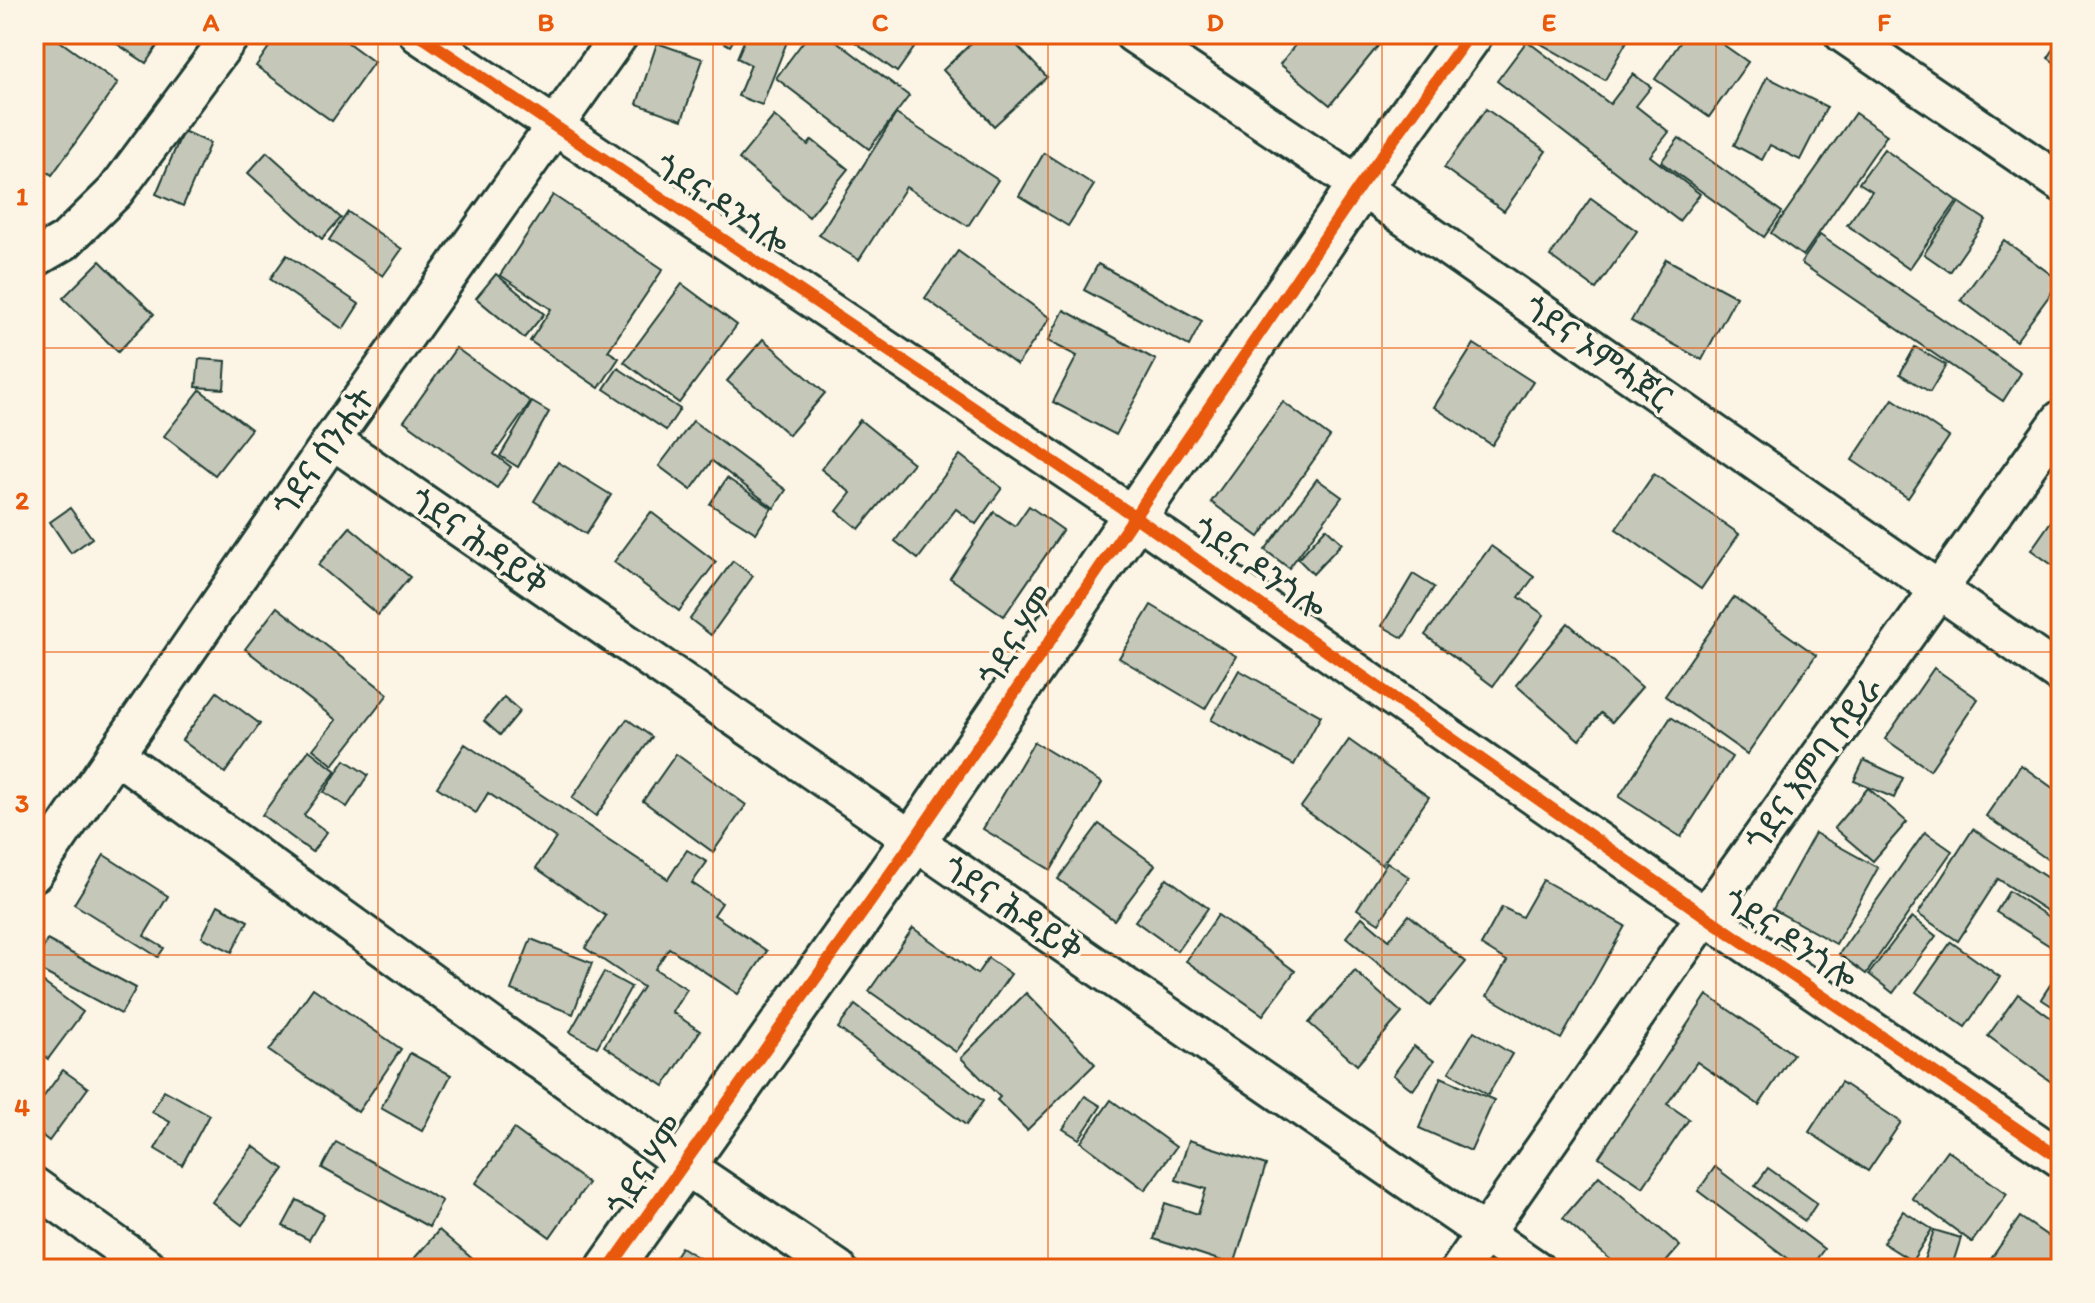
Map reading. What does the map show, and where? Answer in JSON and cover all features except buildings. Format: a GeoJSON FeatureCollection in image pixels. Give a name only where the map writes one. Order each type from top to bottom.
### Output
{"type":"FeatureCollection","features":[{"type":"Feature","properties":{"kind":"street"},"geometry":{"type":"LineString","coordinates":[[34,259],[65,241],[115,192],[232,34]]}},
{"type":"Feature","properties":{"kind":"street","name":"ጎደና ዶንጎሎ"},"geometry":{"type":"LineString","coordinates":[[418,34],[1134,516],[1705,916],[2061,1159]]}},
{"type":"Feature","properties":{"kind":"street","name":"ጎደና ሰንሒት"},"geometry":{"type":"LineString","coordinates":[[34,873],[332,440],[620,34]]}},
{"type":"Feature","properties":{"kind":"street","name":"ጎደና ኦምሓጀር"},"geometry":{"type":"LineString","coordinates":[[1133,34],[1360,186],[2061,675]]}},
{"type":"Feature","properties":{"kind":"street","name":"ጎደና ሃም"},"geometry":{"type":"LineString","coordinates":[[609,1269],[914,840],[1360,186],[1470,34]]}},
{"type":"Feature","properties":{"kind":"street"},"geometry":{"type":"LineString","coordinates":[[1843,34],[2061,183]]}},
{"type":"Feature","properties":{"kind":"street","name":"ጎደና እምባ ሶይራ"},"geometry":{"type":"LineString","coordinates":[[1460,1269],[1705,916],[2061,419]]}},
{"type":"Feature","properties":{"kind":"street","name":"ጎደና ሕዳይቅ"},"geometry":{"type":"LineString","coordinates":[[332,440],[1536,1269]]}},
{"type":"Feature","properties":{"kind":"street"},"geometry":{"type":"LineString","coordinates":[[115,754],[684,1165],[838,1269]]}},
{"type":"Feature","properties":{"kind":"street"},"geometry":{"type":"LineString","coordinates":[[34,1186],[150,1269]]}},
{"type":"Feature","properties":{"kind":"cycle path"},"geometry":{"type":"LineString","coordinates":[[418,34],[1134,516],[1705,916],[2061,1159]]}},
{"type":"Feature","properties":{"kind":"cycle path"},"geometry":{"type":"LineString","coordinates":[[609,1269],[914,840],[1360,186],[1470,34]]}}]}
